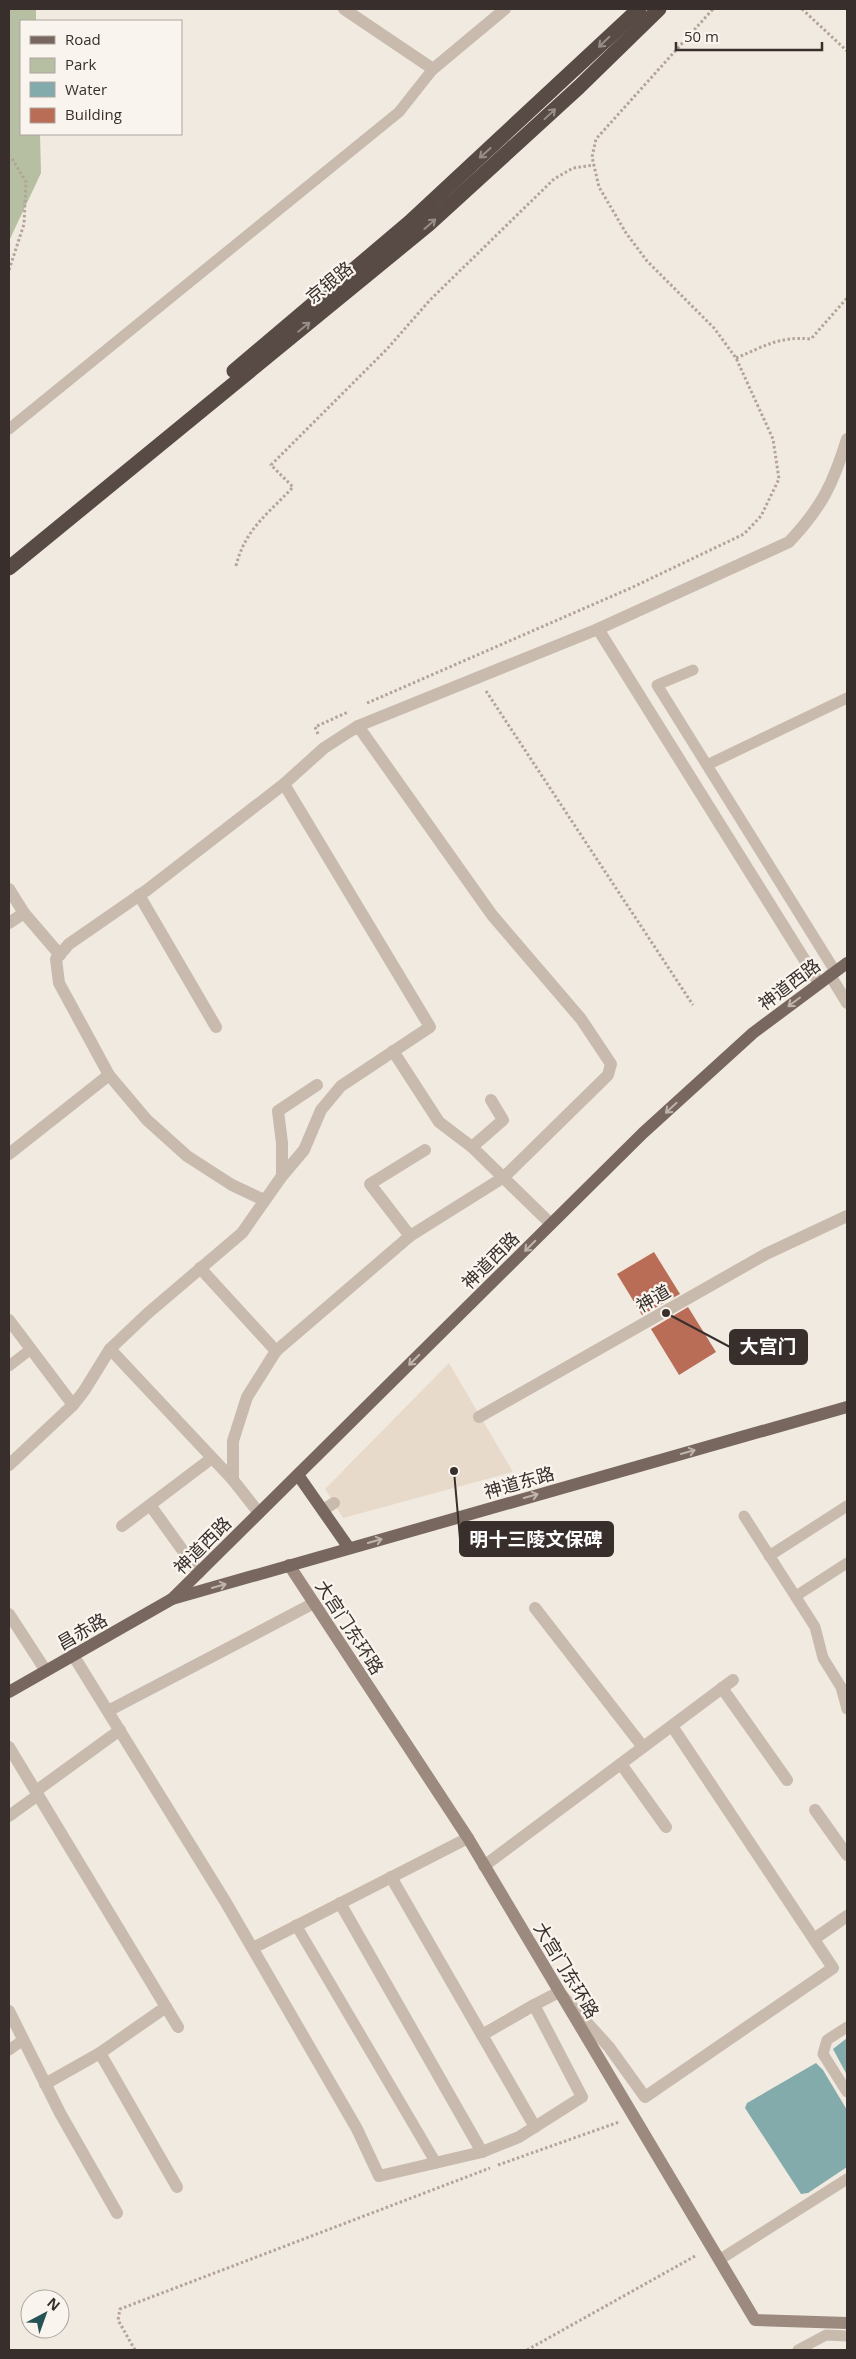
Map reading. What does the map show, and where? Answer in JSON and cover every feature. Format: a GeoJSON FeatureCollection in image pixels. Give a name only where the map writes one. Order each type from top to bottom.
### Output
{"type":"FeatureCollection","features":[{"type":"Feature","properties":{"kind":"highway","name":"京银路"},"geometry":{"type":"LineString","coordinates":[[9,558],[410,222],[639,9]]}},
{"type":"Feature","properties":{"kind":"highway","name":"京银路"},"geometry":{"type":"LineString","coordinates":[[9,568],[429,224],[579,87],[659,9]]}},
{"type":"Feature","properties":{"kind":"main road","name":"神道西路"},"geometry":{"type":"LineString","coordinates":[[172,1600],[643,1134],[752,1033],[847,962]]}},
{"type":"Feature","properties":{"kind":"main road","name":"神道东路"},"geometry":{"type":"LineString","coordinates":[[172,1600],[847,1407]]}},
{"type":"Feature","properties":{"kind":"main road"},"geometry":{"type":"LineString","coordinates":[[298,1475],[349,1548]]}},
{"type":"Feature","properties":{"kind":"main road","name":"昌赤路"},"geometry":{"type":"LineString","coordinates":[[9,1692],[172,1600]]}},
{"type":"Feature","properties":{"kind":"street"},"geometry":{"type":"LineString","coordinates":[[344,9],[433,69],[506,9]]}},
{"type":"Feature","properties":{"kind":"street"},"geometry":{"type":"LineString","coordinates":[[264,1200],[232,1185],[187,1156],[146,1120],[109,1075],[59,983],[56,958],[69,944],[139,895],[284,784],[324,748],[358,726],[598,629],[789,542],[812,518],[834,480],[847,439]]}},
{"type":"Feature","properties":{"kind":"street"},"geometry":{"type":"LineString","coordinates":[[598,629],[819,983]]}},
{"type":"Feature","properties":{"kind":"street"},"geometry":{"type":"LineString","coordinates":[[233,1480],[234,1441],[247,1397],[276,1351],[410,1236],[504,1177],[608,1075],[611,1064],[581,1019],[492,915],[358,726]]}},
{"type":"Feature","properties":{"kind":"street"},"geometry":{"type":"LineString","coordinates":[[9,1465],[73,1405],[84,1392],[110,1349],[148,1313],[242,1233],[264,1200],[304,1150],[321,1110],[341,1086],[430,1027],[284,784]]}},
{"type":"Feature","properties":{"kind":"street"},"geometry":{"type":"LineString","coordinates":[[9,889],[24,913],[60,955]]}},
{"type":"Feature","properties":{"kind":"street"},"geometry":{"type":"LineString","coordinates":[[139,895],[216,1027]]}},
{"type":"Feature","properties":{"kind":"street"},"geometry":{"type":"LineString","coordinates":[[9,923],[24,913]]}},
{"type":"Feature","properties":{"kind":"street"},"geometry":{"type":"LineString","coordinates":[[833,973],[847,1003]]}},
{"type":"Feature","properties":{"kind":"street"},"geometry":{"type":"LineString","coordinates":[[393,1051],[439,1122],[472,1147],[551,1224]]}},
{"type":"Feature","properties":{"kind":"street"},"geometry":{"type":"LineString","coordinates":[[9,1154],[109,1075]]}},
{"type":"Feature","properties":{"kind":"street"},"geometry":{"type":"LineString","coordinates":[[282,1176],[282,1142],[278,1111],[317,1086]]}},
{"type":"Feature","properties":{"kind":"street"},"geometry":{"type":"LineString","coordinates":[[472,1147],[503,1120],[491,1100]]}},
{"type":"Feature","properties":{"kind":"street"},"geometry":{"type":"LineString","coordinates":[[410,1236],[370,1184],[425,1150]]}},
{"type":"Feature","properties":{"kind":"street","name":"神道"},"geometry":{"type":"LineString","coordinates":[[479,1417],[766,1254],[847,1216]]}},
{"type":"Feature","properties":{"kind":"street"},"geometry":{"type":"LineString","coordinates":[[200,1268],[276,1351]]}},
{"type":"Feature","properties":{"kind":"street"},"geometry":{"type":"LineString","coordinates":[[9,1320],[73,1405]]}},
{"type":"Feature","properties":{"kind":"street"},"geometry":{"type":"LineString","coordinates":[[110,1349],[233,1480],[260,1513]]}},
{"type":"Feature","properties":{"kind":"street"},"geometry":{"type":"LineString","coordinates":[[122,1526],[212,1458]]}},
{"type":"Feature","properties":{"kind":"street"},"geometry":{"type":"LineString","coordinates":[[323,1510],[334,1504]]}},
{"type":"Feature","properties":{"kind":"street"},"geometry":{"type":"LineString","coordinates":[[150,1505],[199,1573]]}},
{"type":"Feature","properties":{"kind":"street","name":"大宫门东环路"},"geometry":{"type":"LineString","coordinates":[[289,1565],[468,1838],[755,2320],[847,2323]]}},
{"type":"Feature","properties":{"kind":"street"},"geometry":{"type":"LineString","coordinates":[[108,1711],[314,1603]]}},
{"type":"Feature","properties":{"kind":"street"},"geometry":{"type":"LineString","coordinates":[[535,1608],[643,1747]]}},
{"type":"Feature","properties":{"kind":"street"},"geometry":{"type":"LineString","coordinates":[[9,1614],[46,1671]]}},
{"type":"Feature","properties":{"kind":"street"},"geometry":{"type":"LineString","coordinates":[[74,1655],[253,1948],[357,2129],[380,2176],[482,2152],[518,2137],[582,2097],[534,2005]]}},
{"type":"Feature","properties":{"kind":"street"},"geometry":{"type":"LineString","coordinates":[[484,1866],[733,1680]]}},
{"type":"Feature","properties":{"kind":"street"},"geometry":{"type":"LineString","coordinates":[[722,1688],[787,1780]]}},
{"type":"Feature","properties":{"kind":"street"},"geometry":{"type":"LineString","coordinates":[[482,2035],[559,1992],[609,2047],[644,2097],[833,1968],[672,1726]]}},
{"type":"Feature","properties":{"kind":"street"},"geometry":{"type":"LineString","coordinates":[[9,1816],[120,1730]]}},
{"type":"Feature","properties":{"kind":"street"},"geometry":{"type":"LineString","coordinates":[[9,1747],[178,2027]]}},
{"type":"Feature","properties":{"kind":"street"},"geometry":{"type":"LineString","coordinates":[[621,1764],[666,1826]]}},
{"type":"Feature","properties":{"kind":"street"},"geometry":{"type":"LineString","coordinates":[[815,1810],[847,1855]]}},
{"type":"Feature","properties":{"kind":"street"},"geometry":{"type":"LineString","coordinates":[[253,1948],[468,1838]]}},
{"type":"Feature","properties":{"kind":"street"},"geometry":{"type":"LineString","coordinates":[[391,1877],[535,2127]]}},
{"type":"Feature","properties":{"kind":"street"},"geometry":{"type":"LineString","coordinates":[[340,1903],[482,2152]]}},
{"type":"Feature","properties":{"kind":"street"},"geometry":{"type":"LineString","coordinates":[[814,1939],[847,1916]]}},
{"type":"Feature","properties":{"kind":"street"},"geometry":{"type":"LineString","coordinates":[[45,2084],[100,2053],[166,2007]]}},
{"type":"Feature","properties":{"kind":"street"},"geometry":{"type":"LineString","coordinates":[[9,2010],[45,2084],[117,2212]]}},
{"type":"Feature","properties":{"kind":"street"},"geometry":{"type":"LineString","coordinates":[[100,2053],[177,2187]]}},
{"type":"Feature","properties":{"kind":"lane"},"geometry":{"type":"LineString","coordinates":[[9,429],[399,112],[433,69]]}},
{"type":"Feature","properties":{"kind":"lane"},"geometry":{"type":"LineString","coordinates":[[693,670],[657,686],[833,973]]}},
{"type":"Feature","properties":{"kind":"lane"},"geometry":{"type":"LineString","coordinates":[[707,765],[847,698]]}},
{"type":"Feature","properties":{"kind":"lane"},"geometry":{"type":"LineString","coordinates":[[9,1366],[31,1349]]}},
{"type":"Feature","properties":{"kind":"lane"},"geometry":{"type":"LineString","coordinates":[[770,1556],[847,1506]]}},
{"type":"Feature","properties":{"kind":"lane"},"geometry":{"type":"LineString","coordinates":[[744,1516],[815,1627],[823,1658],[845,1689],[847,1709]]}},
{"type":"Feature","properties":{"kind":"lane"},"geometry":{"type":"LineString","coordinates":[[796,1596],[847,1563]]}},
{"type":"Feature","properties":{"kind":"lane"},"geometry":{"type":"LineString","coordinates":[[296,1925],[436,2163]]}},
{"type":"Feature","properties":{"kind":"lane"},"geometry":{"type":"LineString","coordinates":[[847,2027],[827,2040],[823,2054],[847,2092]]}},
{"type":"Feature","properties":{"kind":"lane"},"geometry":{"type":"LineString","coordinates":[[9,2050],[23,2040]]}},
{"type":"Feature","properties":{"kind":"lane"},"geometry":{"type":"LineString","coordinates":[[719,2260],[847,2179]]}},
{"type":"Feature","properties":{"kind":"lane"},"geometry":{"type":"LineString","coordinates":[[798,2350],[826,2335],[847,2336]]}},
{"type":"Feature","properties":{"kind":"path"},"geometry":{"type":"LineString","coordinates":[[365,704],[633,587],[744,534],[761,516],[779,479],[773,440],[736,358],[714,328],[647,261],[599,187],[592,157],[596,139],[713,9]]}},
{"type":"Feature","properties":{"kind":"path"},"geometry":{"type":"LineString","coordinates":[[802,9],[847,51]]}},
{"type":"Feature","properties":{"kind":"path"},"geometry":{"type":"LineString","coordinates":[[9,270],[24,224],[26,182],[10,157]]}},
{"type":"Feature","properties":{"kind":"path"},"geometry":{"type":"LineString","coordinates":[[236,566],[240,550],[247,535],[293,487],[271,465],[387,349],[430,300],[554,179],[573,168],[594,165]]}},
{"type":"Feature","properties":{"kind":"path"},"geometry":{"type":"LineString","coordinates":[[736,358],[774,341],[792,337],[811,339],[847,298]]}},
{"type":"Feature","properties":{"kind":"path"},"geometry":{"type":"LineString","coordinates":[[477,678],[694,1005]]}},
{"type":"Feature","properties":{"kind":"path"},"geometry":{"type":"LineString","coordinates":[[324,748],[315,727],[356,708]]}},
{"type":"Feature","properties":{"kind":"path"},"geometry":{"type":"LineString","coordinates":[[135,2350],[118,2320],[120,2309],[511,2160],[634,2117]]}},
{"type":"Feature","properties":{"kind":"path"},"geometry":{"type":"LineString","coordinates":[[527,2350],[711,2247]]}},
{"type":"Feature","properties":{"kind":"green space"},"geometry":{"type":"Polygon","coordinates":[[[9,9],[36,9],[36,20],[20,20],[20,135],[40,135],[41,173],[9,241],[9,9]]]}},
{"type":"Feature","properties":{"kind":"shaded area"},"geometry":{"type":"Polygon","coordinates":[[[449,1363],[513,1472],[343,1518],[325,1489],[449,1363]]]}},
{"type":"Feature","properties":{"kind":"water"},"geometry":{"type":"Polygon","coordinates":[[[847,2038],[847,2075],[833,2049],[847,2038]]]}},
{"type":"Feature","properties":{"kind":"water"},"geometry":{"type":"Polygon","coordinates":[[[816,2063],[823,2070],[847,2110],[847,2167],[808,2193],[801,2194],[745,2108],[747,2103],[816,2063]]]}},
{"type":"Feature","properties":{"kind":"building"},"geometry":{"type":"Polygon","coordinates":[[[654,1252],[680,1294],[642,1315],[617,1274],[654,1252]]]}},
{"type":"Feature","properties":{"kind":"building"},"geometry":{"type":"Polygon","coordinates":[[[688,1307],[716,1352],[679,1375],[651,1329],[688,1307]]]}},
{"type":"Feature","properties":{"kind":"place","name":"大宫门"},"geometry":{"type":"Point","coordinates":[666,1313]}},
{"type":"Feature","properties":{"kind":"place","name":"明十三陵文保碑"},"geometry":{"type":"Point","coordinates":[454,1471]}}]}
